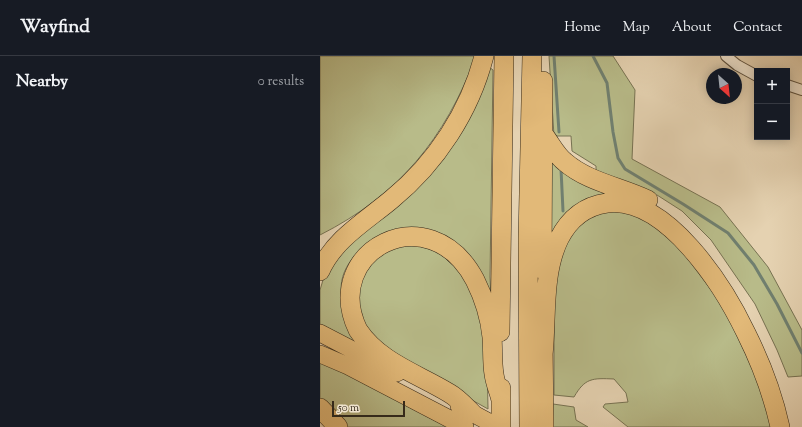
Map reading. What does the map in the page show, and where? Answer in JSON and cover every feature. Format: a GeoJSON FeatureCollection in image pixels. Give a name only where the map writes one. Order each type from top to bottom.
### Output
{"type":"FeatureCollection","features":[{"type":"Feature","properties":{"kind":"highway"},"geometry":{"type":"LineString","coordinates":[[320,271],[326,258],[337,244],[413,180],[443,144],[466,104],[484,56]]}},
{"type":"Feature","properties":{"kind":"highway"},"geometry":{"type":"LineString","coordinates":[[501,427],[500,233],[504,56]]}},
{"type":"Feature","properties":{"kind":"highway"},"geometry":{"type":"LineString","coordinates":[[529,427],[528,239],[532,56]]}},
{"type":"Feature","properties":{"kind":"highway"},"geometry":{"type":"LineString","coordinates":[[542,56],[544,135],[544,427]]}},
{"type":"Feature","properties":{"kind":"highway"},"geometry":{"type":"LineString","coordinates":[[544,135],[557,154],[574,169],[656,204],[679,220],[700,241],[733,286],[757,328],[784,392],[794,427]]}},
{"type":"Feature","properties":{"kind":"highway"},"geometry":{"type":"LineString","coordinates":[[543,355],[549,268],[553,253],[565,228],[578,214],[588,208],[614,202],[631,205],[648,212],[676,234],[704,266],[719,287],[746,333],[755,352],[772,397],[780,427]]}},
{"type":"Feature","properties":{"kind":"highway"},"geometry":{"type":"LineString","coordinates":[[320,242],[376,212]]}},
{"type":"Feature","properties":{"kind":"highway"},"geometry":{"type":"LineString","coordinates":[[468,420],[454,396],[395,364],[373,348],[361,334],[354,321],[350,310],[348,297],[351,274],[361,257],[384,240],[410,236],[430,240],[456,256],[471,273],[488,313],[494,374],[501,400]]}},
{"type":"Feature","properties":{"kind":"highway"},"geometry":{"type":"LineString","coordinates":[[320,333],[468,420]]}},
{"type":"Feature","properties":{"kind":"highway"},"geometry":{"type":"LineString","coordinates":[[320,348],[348,366]]}},
{"type":"Feature","properties":{"kind":"highway"},"geometry":{"type":"LineString","coordinates":[[320,354],[468,420],[498,427]]}},
{"type":"Feature","properties":{"kind":"highway"},"geometry":{"type":"LineString","coordinates":[[320,408],[338,427]]}},
{"type":"Feature","properties":{"kind":"street"},"geometry":{"type":"LineString","coordinates":[[726,56],[737,66],[754,74]]}},
{"type":"Feature","properties":{"kind":"street"},"geometry":{"type":"LineString","coordinates":[[790,86],[802,90]]}},
{"type":"Feature","properties":{"kind":"green space"},"geometry":{"type":"Polygon","coordinates":[[[320,56],[476,56],[464,86],[450,113],[434,139],[416,162],[396,183],[373,202],[348,219],[320,235],[320,56]]]}},
{"type":"Feature","properties":{"kind":"green space"},"geometry":{"type":"Polygon","coordinates":[[[549,56],[613,56],[635,90],[632,159],[720,207],[768,267],[802,330],[802,376],[788,377],[755,304],[711,240],[682,211],[657,195],[596,172],[596,166],[572,151],[571,136],[554,136],[549,56]]]}},
{"type":"Feature","properties":{"kind":"green space"},"geometry":{"type":"Polygon","coordinates":[[[488,66],[493,70],[491,299],[469,262],[383,234],[366,245],[352,259],[343,276],[341,286],[342,296],[348,315],[361,345],[320,324],[320,290],[323,280],[340,249],[382,218],[488,66]]]}},
{"type":"Feature","properties":{"kind":"green space"},"geometry":{"type":"Polygon","coordinates":[[[548,155],[621,197],[552,240],[548,155]]]}},
{"type":"Feature","properties":{"kind":"green space"},"geometry":{"type":"Polygon","coordinates":[[[603,210],[638,214],[678,246],[724,307],[762,389],[773,427],[628,427],[603,407],[605,404],[628,402],[626,393],[614,379],[590,380],[582,386],[574,397],[554,395],[554,286],[556,263],[576,224],[603,210]]]}},
{"type":"Feature","properties":{"kind":"green space"},"geometry":{"type":"Polygon","coordinates":[[[401,243],[435,249],[464,275],[481,314],[487,359],[488,409],[431,377],[375,340],[357,311],[357,276],[368,259],[401,243]]]}},
{"type":"Feature","properties":{"kind":"green space"},"geometry":{"type":"Polygon","coordinates":[[[320,360],[447,427],[347,427],[320,398],[320,360]]]}},
{"type":"Feature","properties":{"kind":"green space"},"geometry":{"type":"Polygon","coordinates":[[[553,404],[574,407],[576,420],[588,427],[552,427],[553,404]]]}},
{"type":"Feature","properties":{"kind":"waterway"},"geometry":{"type":"LineString","coordinates":[[554,56],[559,132]]}},
{"type":"Feature","properties":{"kind":"waterway"},"geometry":{"type":"LineString","coordinates":[[593,56],[607,83],[618,158],[625,169],[728,233],[754,265],[777,304],[802,353]]}},
{"type":"Feature","properties":{"kind":"waterway"},"geometry":{"type":"LineString","coordinates":[[561,169],[563,211]]}}]}
